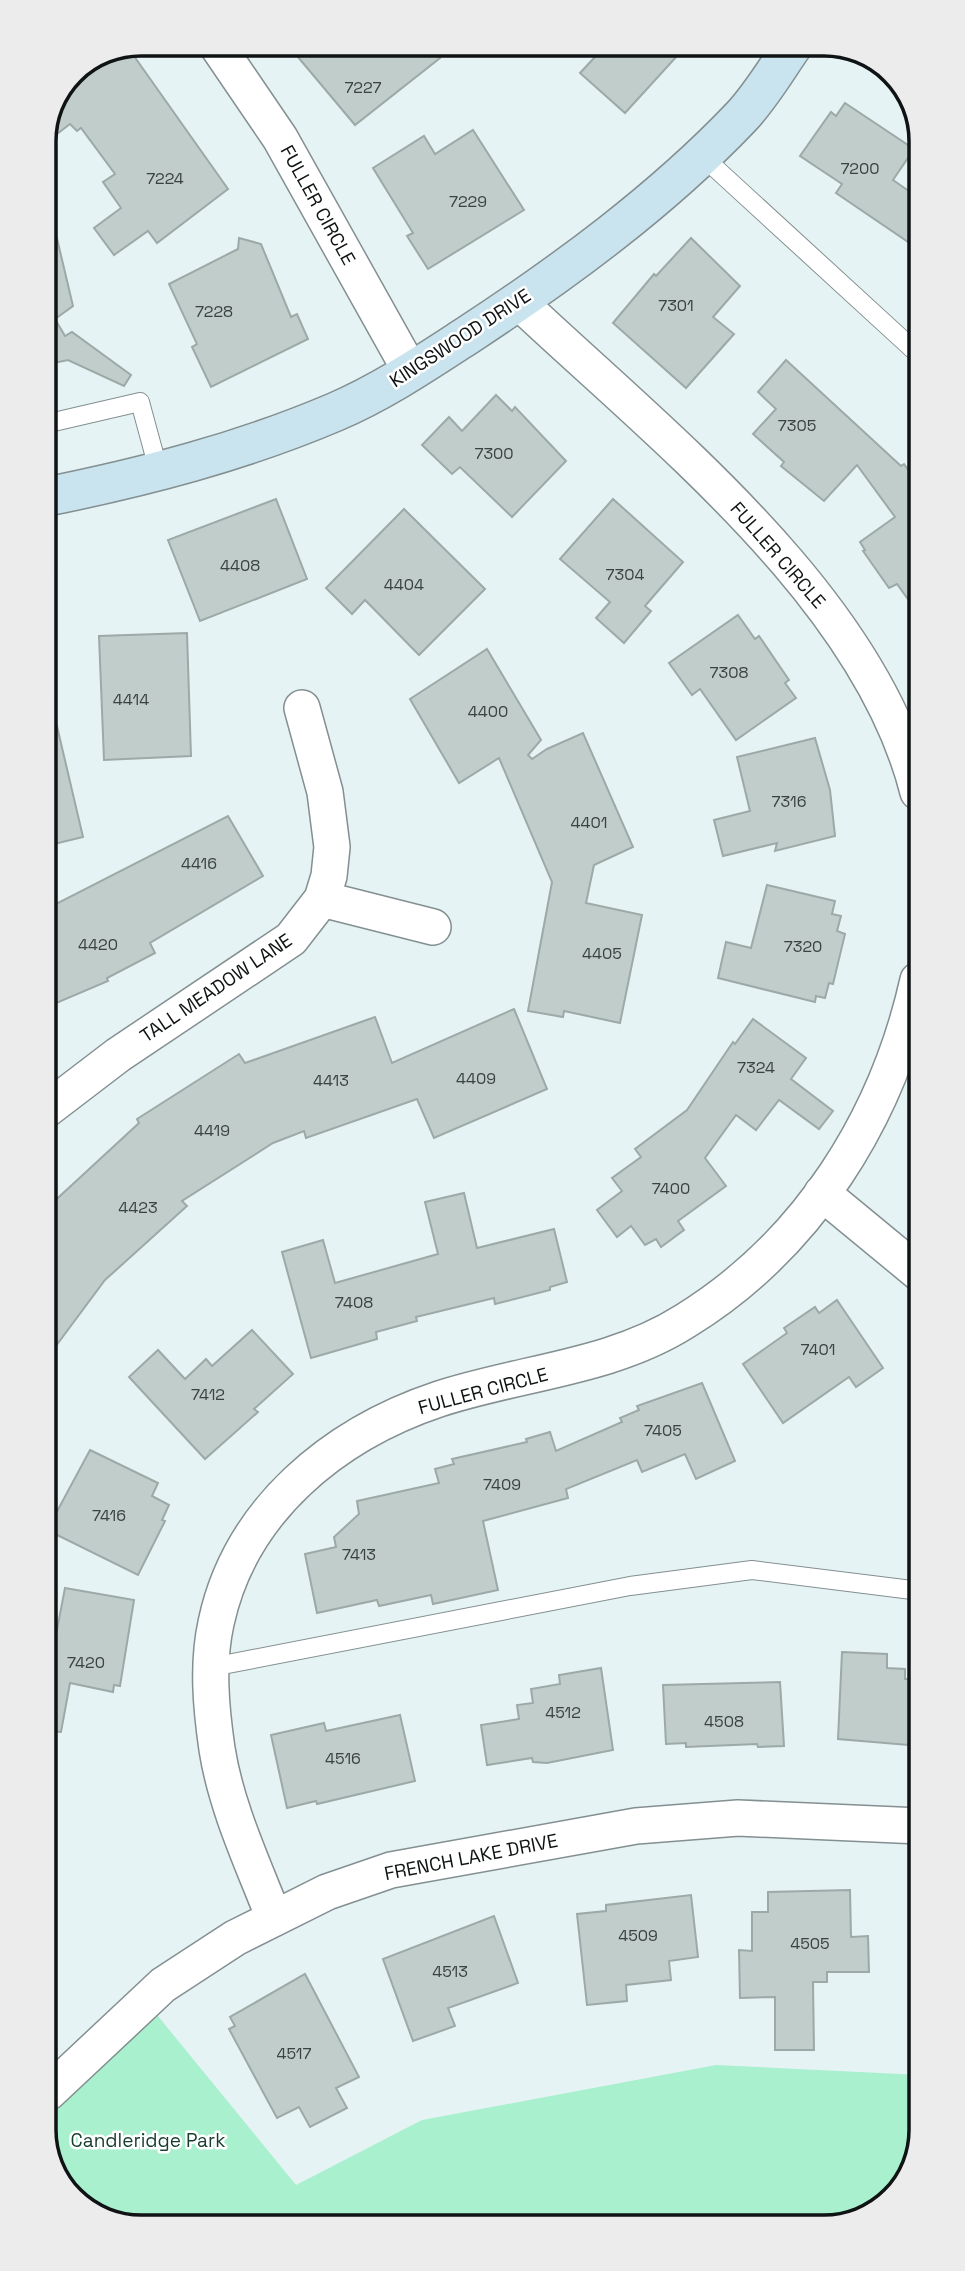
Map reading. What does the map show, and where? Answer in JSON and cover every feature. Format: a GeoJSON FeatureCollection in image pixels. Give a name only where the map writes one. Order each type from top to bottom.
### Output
{"type":"FeatureCollection","features":[{"type":"Feature","properties":{"kind":"street","name":"FULLER CIRCLE"},"geometry":{"type":"LineString","coordinates":[[224,56],[280,138],[411,372]]}},
{"type":"Feature","properties":{"kind":"street","name":"KINGSWOOD DRIVE"},"geometry":{"type":"LineString","coordinates":[[56,495],[159,472],[242,447],[336,412],[411,372],[519,302],[662,192],[743,115],[785,56]]}},
{"type":"Feature","properties":{"kind":"street","name":"FULLER CIRCLE"},"geometry":{"type":"LineString","coordinates":[[519,302],[751,521],[838,626],[889,711],[909,768]]}},
{"type":"Feature","properties":{"kind":"street","name":"TALL MEADOW LANE"},"geometry":{"type":"LineString","coordinates":[[56,1098],[291,939],[322,899],[329,876],[332,847],[325,792],[302,708]]}},
{"type":"Feature","properties":{"kind":"street"},"geometry":{"type":"LineString","coordinates":[[322,899],[433,927]]}},
{"type":"Feature","properties":{"kind":"street","name":"FULLER CIRCLE"},"geometry":{"type":"LineString","coordinates":[[274,1919],[231,1806],[217,1751],[212,1667],[215,1624],[232,1573],[266,1512],[314,1465],[369,1428],[441,1399],[544,1375],[631,1348],[684,1322],[734,1286],[786,1238],[842,1166],[890,1079],[909,1011]]}},
{"type":"Feature","properties":{"kind":"street"},"geometry":{"type":"LineString","coordinates":[[822,1193],[909,1265]]}},
{"type":"Feature","properties":{"kind":"street","name":"FRENCH LAKE DRIVE"},"geometry":{"type":"LineString","coordinates":[[56,2085],[163,1985],[235,1938],[327,1892],[391,1870],[636,1826],[738,1818],[909,1826]]}},
{"type":"Feature","properties":{"kind":"lane"},"geometry":{"type":"LineString","coordinates":[[702,155],[909,346]]}},
{"type":"Feature","properties":{"kind":"lane"},"geometry":{"type":"LineString","coordinates":[[56,421],[140,402],[159,472]]}},
{"type":"Feature","properties":{"kind":"lane"},"geometry":{"type":"LineString","coordinates":[[212,1667],[630,1586],[752,1570],[909,1590]]}},
{"type":"Feature","properties":{"kind":"green space","name":"Candleridge Park"},"geometry":{"type":"Polygon","coordinates":[[[153,2010],[296,2185],[422,2120],[716,2065],[909,2074],[908,2141],[900,2167],[891,2182],[880,2194],[861,2206],[824,2215],[136,2215],[99,2204],[74,2182],[67,2172],[58,2146],[56,2110],[153,2010]]]}},
{"type":"Feature","properties":{"kind":"building"},"geometry":{"type":"Polygon","coordinates":[[[297,56],[438,56],[440,58],[355,125],[297,56]]]}},
{"type":"Feature","properties":{"kind":"building"},"geometry":{"type":"Polygon","coordinates":[[[596,56],[677,56],[625,113],[580,73],[596,56]]]}},
{"type":"Feature","properties":{"kind":"building"},"geometry":{"type":"Polygon","coordinates":[[[135,57],[228,189],[157,243],[148,231],[114,255],[94,228],[121,208],[103,182],[115,174],[81,128],[77,131],[70,124],[56,135],[62,109],[81,81],[109,62],[135,57]]]}},
{"type":"Feature","properties":{"kind":"building"},"geometry":{"type":"Polygon","coordinates":[[[845,103],[909,146],[909,156],[893,180],[909,191],[909,243],[836,193],[842,184],[800,156],[831,112],[836,116],[845,103]]]}},
{"type":"Feature","properties":{"kind":"building"},"geometry":{"type":"Polygon","coordinates":[[[473,130],[524,210],[428,269],[407,236],[413,233],[373,168],[424,136],[435,154],[473,130]]]}},
{"type":"Feature","properties":{"kind":"building"},"geometry":{"type":"Polygon","coordinates":[[[56,234],[73,306],[56,318],[56,234]]]}},
{"type":"Feature","properties":{"kind":"building"},"geometry":{"type":"Polygon","coordinates":[[[239,238],[261,244],[291,317],[297,314],[308,339],[211,387],[192,347],[197,344],[169,284],[238,249],[239,238]]]}},
{"type":"Feature","properties":{"kind":"building"},"geometry":{"type":"Polygon","coordinates":[[[691,238],[740,286],[713,317],[734,334],[686,388],[613,323],[654,274],[656,276],[691,238]]]}},
{"type":"Feature","properties":{"kind":"building"},"geometry":{"type":"Polygon","coordinates":[[[56,321],[65,336],[72,332],[131,375],[124,386],[68,360],[56,362],[56,321]]]}},
{"type":"Feature","properties":{"kind":"building"},"geometry":{"type":"Polygon","coordinates":[[[786,360],[901,466],[904,464],[909,471],[909,601],[897,584],[889,588],[863,551],[865,550],[860,542],[895,517],[857,465],[824,501],[781,466],[784,462],[753,434],[776,409],[758,392],[786,360]]]}},
{"type":"Feature","properties":{"kind":"building"},"geometry":{"type":"Polygon","coordinates":[[[496,395],[512,411],[515,407],[566,461],[512,517],[460,467],[452,474],[422,445],[449,417],[462,431],[496,395]]]}},
{"type":"Feature","properties":{"kind":"building"},"geometry":{"type":"Polygon","coordinates":[[[276,499],[307,579],[200,621],[168,540],[276,499]]]}},
{"type":"Feature","properties":{"kind":"building"},"geometry":{"type":"Polygon","coordinates":[[[613,499],[683,562],[645,606],[651,611],[624,643],[596,618],[610,602],[560,559],[613,499]]]}},
{"type":"Feature","properties":{"kind":"building"},"geometry":{"type":"Polygon","coordinates":[[[404,509],[485,589],[419,655],[365,600],[352,614],[326,588],[404,509]]]}},
{"type":"Feature","properties":{"kind":"building"},"geometry":{"type":"Polygon","coordinates":[[[738,615],[755,639],[759,636],[789,680],[785,683],[796,698],[736,740],[700,689],[692,695],[669,663],[738,615]]]}},
{"type":"Feature","properties":{"kind":"building"},"geometry":{"type":"Polygon","coordinates":[[[187,633],[191,756],[104,760],[99,636],[187,633]]]}},
{"type":"Feature","properties":{"kind":"building"},"geometry":{"type":"Polygon","coordinates":[[[487,649],[541,740],[528,755],[532,759],[583,733],[633,847],[594,865],[586,903],[642,915],[620,1023],[564,1011],[563,1017],[528,1011],[552,882],[499,758],[459,783],[410,699],[487,649]]]}},
{"type":"Feature","properties":{"kind":"building"},"geometry":{"type":"Polygon","coordinates":[[[56,722],[83,837],[56,844],[56,722]]]}},
{"type":"Feature","properties":{"kind":"building"},"geometry":{"type":"Polygon","coordinates":[[[815,738],[830,790],[835,836],[775,851],[777,843],[723,856],[714,820],[750,811],[737,757],[815,738]]]}},
{"type":"Feature","properties":{"kind":"building"},"geometry":{"type":"Polygon","coordinates":[[[228,816],[263,876],[150,943],[155,953],[107,978],[108,981],[56,1003],[56,904],[228,816]]]}},
{"type":"Feature","properties":{"kind":"building"},"geometry":{"type":"Polygon","coordinates":[[[767,885],[835,901],[832,914],[841,916],[837,931],[845,934],[833,984],[829,983],[825,998],[816,996],[815,1002],[718,978],[726,942],[751,948],[767,885]]]}},
{"type":"Feature","properties":{"kind":"building"},"geometry":{"type":"Polygon","coordinates":[[[514,1009],[547,1089],[434,1138],[417,1099],[306,1138],[304,1131],[273,1143],[182,1201],[187,1206],[105,1280],[56,1346],[56,1200],[139,1123],[137,1119],[239,1054],[245,1063],[375,1017],[392,1063],[514,1009]]]}},
{"type":"Feature","properties":{"kind":"building"},"geometry":{"type":"Polygon","coordinates":[[[753,1019],[806,1058],[791,1079],[833,1111],[819,1129],[779,1100],[756,1130],[736,1115],[705,1158],[726,1186],[678,1221],[684,1230],[661,1247],[656,1239],[645,1245],[631,1226],[617,1237],[597,1210],[622,1191],[612,1178],[641,1157],[635,1149],[687,1110],[733,1042],[735,1044],[753,1019]]]}},
{"type":"Feature","properties":{"kind":"building"},"geometry":{"type":"Polygon","coordinates":[[[464,1193],[477,1248],[554,1229],[567,1282],[550,1287],[550,1290],[495,1304],[494,1298],[416,1317],[417,1321],[376,1332],[377,1339],[311,1358],[282,1252],[323,1240],[335,1283],[438,1254],[425,1202],[464,1193]]]}},
{"type":"Feature","properties":{"kind":"building"},"geometry":{"type":"Polygon","coordinates":[[[837,1300],[883,1368],[856,1387],[849,1377],[783,1423],[743,1364],[787,1333],[784,1328],[815,1307],[819,1313],[837,1300]]]}},
{"type":"Feature","properties":{"kind":"building"},"geometry":{"type":"Polygon","coordinates":[[[252,1330],[293,1374],[254,1409],[258,1412],[205,1459],[129,1377],[158,1350],[185,1379],[206,1359],[212,1366],[252,1330]]]}},
{"type":"Feature","properties":{"kind":"building"},"geometry":{"type":"Polygon","coordinates":[[[702,1383],[735,1461],[696,1479],[685,1454],[642,1472],[637,1460],[566,1489],[568,1498],[483,1521],[498,1590],[433,1604],[431,1595],[379,1606],[377,1600],[317,1613],[305,1554],[336,1547],[334,1537],[359,1514],[357,1501],[439,1483],[435,1469],[454,1464],[452,1459],[527,1442],[526,1439],[550,1432],[556,1451],[622,1422],[620,1418],[639,1410],[637,1406],[702,1383]]]}},
{"type":"Feature","properties":{"kind":"building"},"geometry":{"type":"Polygon","coordinates":[[[90,1450],[158,1483],[152,1496],[169,1505],[162,1520],[165,1521],[138,1575],[56,1534],[56,1513],[90,1450]]]}},
{"type":"Feature","properties":{"kind":"building"},"geometry":{"type":"Polygon","coordinates":[[[65,1588],[134,1600],[120,1686],[114,1685],[113,1692],[70,1683],[61,1732],[56,1732],[56,1635],[65,1588]]]}},
{"type":"Feature","properties":{"kind":"building"},"geometry":{"type":"Polygon","coordinates":[[[842,1652],[887,1654],[887,1668],[905,1669],[905,1679],[909,1679],[909,1745],[838,1739],[842,1652]]]}},
{"type":"Feature","properties":{"kind":"building"},"geometry":{"type":"Polygon","coordinates":[[[601,1668],[613,1750],[547,1763],[533,1762],[532,1758],[487,1765],[481,1725],[519,1719],[517,1705],[533,1703],[531,1689],[560,1684],[559,1675],[601,1668]]]}},
{"type":"Feature","properties":{"kind":"building"},"geometry":{"type":"Polygon","coordinates":[[[780,1682],[784,1746],[758,1747],[757,1744],[686,1747],[686,1743],[666,1744],[663,1685],[780,1682]]]}},
{"type":"Feature","properties":{"kind":"building"},"geometry":{"type":"Polygon","coordinates":[[[400,1715],[415,1781],[317,1804],[316,1801],[287,1808],[271,1735],[324,1723],[326,1731],[400,1715]]]}},
{"type":"Feature","properties":{"kind":"building"},"geometry":{"type":"Polygon","coordinates":[[[850,1890],[851,1937],[868,1936],[869,1972],[827,1972],[827,1982],[813,1982],[814,2050],[775,2050],[775,1997],[740,1998],[739,1950],[752,1951],[752,1912],[768,1912],[768,1892],[850,1890]]]}},
{"type":"Feature","properties":{"kind":"building"},"geometry":{"type":"Polygon","coordinates":[[[691,1895],[698,1957],[669,1961],[671,1980],[626,1985],[627,2001],[587,2005],[577,1914],[606,1911],[606,1905],[691,1895]]]}},
{"type":"Feature","properties":{"kind":"building"},"geometry":{"type":"Polygon","coordinates":[[[494,1916],[518,1983],[448,2008],[455,2026],[413,2041],[383,1959],[494,1916]]]}},
{"type":"Feature","properties":{"kind":"building"},"geometry":{"type":"Polygon","coordinates":[[[305,1974],[359,2077],[336,2088],[347,2108],[310,2127],[299,2107],[277,2118],[229,2029],[235,2026],[230,2017],[305,1974]]]}}]}
